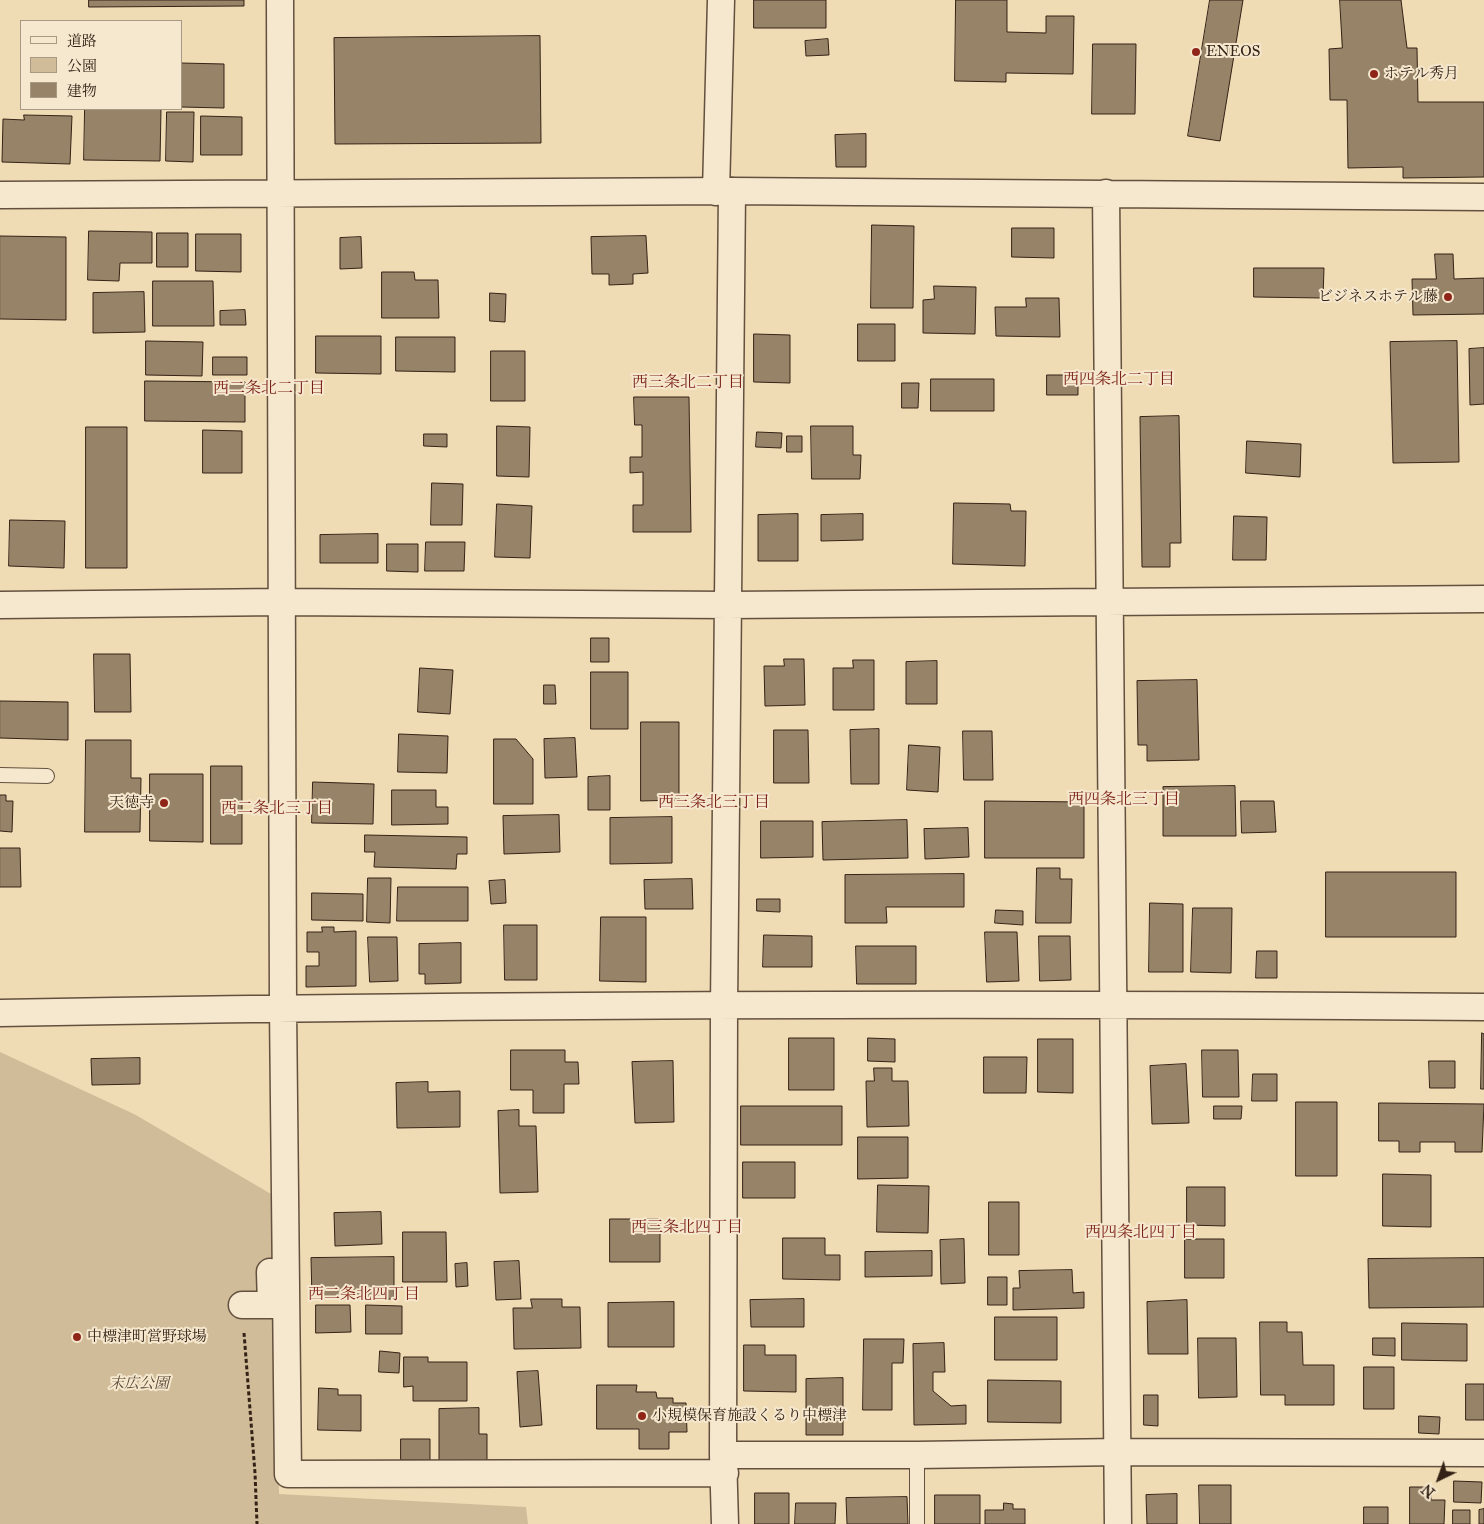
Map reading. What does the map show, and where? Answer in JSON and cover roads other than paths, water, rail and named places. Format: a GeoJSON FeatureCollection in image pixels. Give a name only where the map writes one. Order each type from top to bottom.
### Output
{"type":"FeatureCollection","features":[{"type":"Feature","properties":{"kind":"street"},"geometry":{"type":"LineString","coordinates":[[242,1305],[271,1305],[281,602],[280,0]]}},
{"type":"Feature","properties":{"kind":"street"},"geometry":{"type":"LineString","coordinates":[[721,0],[728,605],[724,1007],[725,1524]]}},
{"type":"Feature","properties":{"kind":"street"},"geometry":{"type":"LineString","coordinates":[[0,195],[1106,192],[1484,197]]}},
{"type":"Feature","properties":{"kind":"street"},"geometry":{"type":"LineString","coordinates":[[1106,192],[1108,601],[1119,1452],[1118,1524]]}},
{"type":"Feature","properties":{"kind":"street"},"geometry":{"type":"LineString","coordinates":[[0,605],[281,602],[728,605],[1484,600]]}},
{"type":"Feature","properties":{"kind":"street"},"geometry":{"type":"LineString","coordinates":[[0,1013],[275,1008],[1114,1004],[1484,1007]]}},
{"type":"Feature","properties":{"kind":"street"},"geometry":{"type":"LineString","coordinates":[[275,1008],[288,1474],[724,1464],[916,1456],[1119,1452],[1484,1453]]}},
{"type":"Feature","properties":{"kind":"lane"},"geometry":{"type":"LineString","coordinates":[[0,775],[47,776]]}},
{"type":"Feature","properties":{"kind":"lane"},"geometry":{"type":"LineString","coordinates":[[916,1456],[917,1524]]}},
{"type":"Feature","properties":{"kind":"place","name":"ENEOS"},"geometry":{"type":"Point","coordinates":[1196,52]}},
{"type":"Feature","properties":{"kind":"place","name":"ホテル秀月"},"geometry":{"type":"Point","coordinates":[1374,74]}},
{"type":"Feature","properties":{"kind":"place","name":"ビジネスホテル藤"},"geometry":{"type":"Point","coordinates":[1448,297]}},
{"type":"Feature","properties":{"kind":"place","name":"天徳寺"},"geometry":{"type":"Point","coordinates":[164,803]}},
{"type":"Feature","properties":{"kind":"place","name":"中標津町営野球場"},"geometry":{"type":"Point","coordinates":[77,1337]}},
{"type":"Feature","properties":{"kind":"place","name":"小規模保育施設くるり中標津"},"geometry":{"type":"Point","coordinates":[642,1416]}},
{"type":"Feature","properties":{"kind":"district","name":"西四条北二丁目"},"geometry":{"type":"Point","coordinates":[1119,380]}},
{"type":"Feature","properties":{"kind":"district","name":"西三条北二丁目"},"geometry":{"type":"Point","coordinates":[688,383]}},
{"type":"Feature","properties":{"kind":"district","name":"西二条北二丁目"},"geometry":{"type":"Point","coordinates":[269,389]}},
{"type":"Feature","properties":{"kind":"district","name":"西四条北三丁目"},"geometry":{"type":"Point","coordinates":[1124,800]}},
{"type":"Feature","properties":{"kind":"district","name":"西三条北三丁目"},"geometry":{"type":"Point","coordinates":[714,803]}},
{"type":"Feature","properties":{"kind":"district","name":"西二条北三丁目"},"geometry":{"type":"Point","coordinates":[277,809]}},
{"type":"Feature","properties":{"kind":"district","name":"西三条北四丁目"},"geometry":{"type":"Point","coordinates":[687,1228]}},
{"type":"Feature","properties":{"kind":"district","name":"西四条北四丁目"},"geometry":{"type":"Point","coordinates":[1141,1233]}},
{"type":"Feature","properties":{"kind":"district","name":"西二条北四丁目"},"geometry":{"type":"Point","coordinates":[364,1295]}},
{"type":"Feature","properties":{"kind":"park label","name":"末広公園"},"geometry":{"type":"Point","coordinates":[139,1384]}}]}
